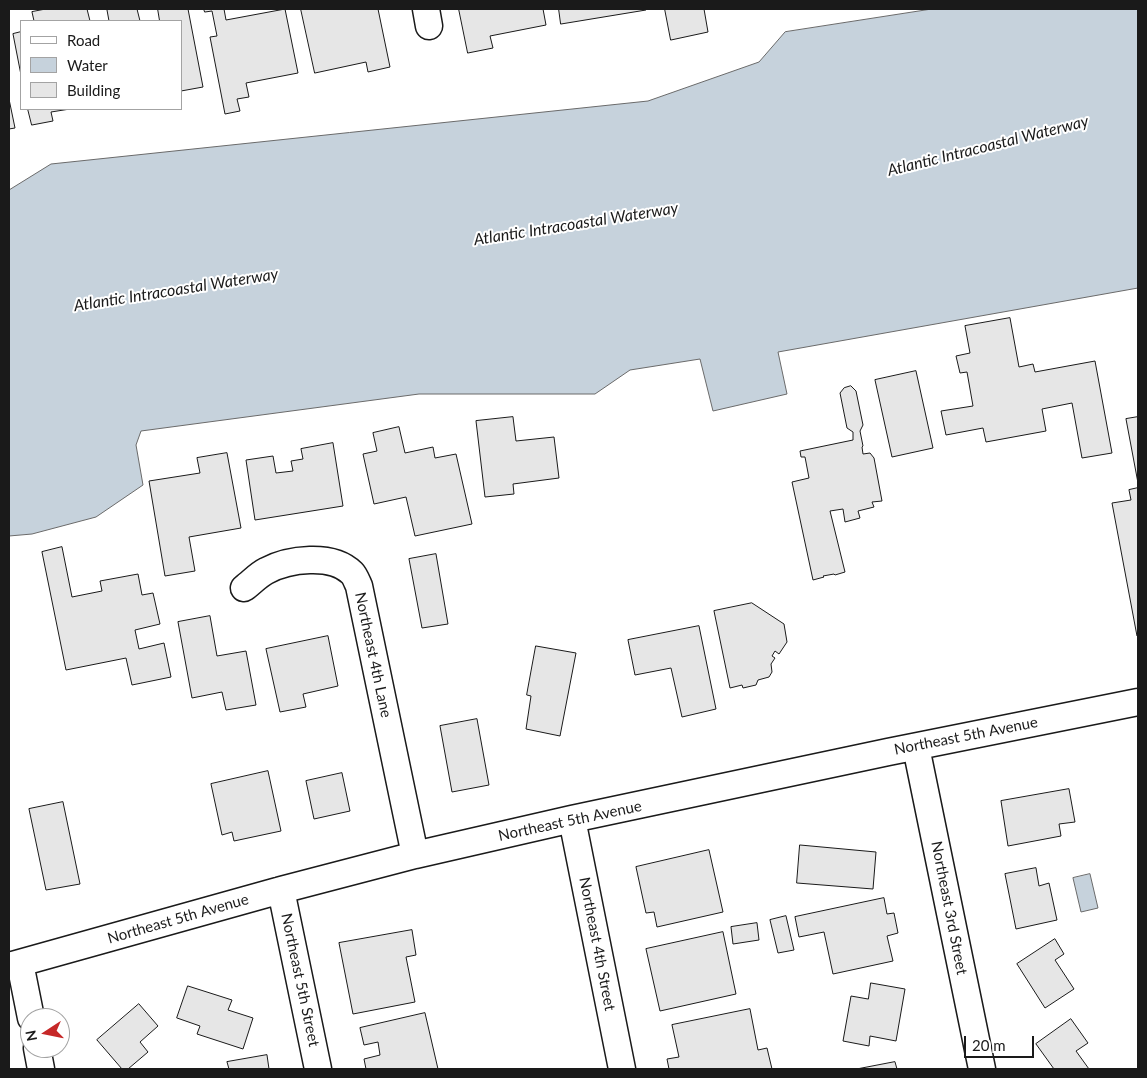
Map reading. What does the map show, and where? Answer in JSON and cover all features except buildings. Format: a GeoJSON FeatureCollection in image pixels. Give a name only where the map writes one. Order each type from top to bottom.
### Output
{"type":"FeatureCollection","features":[{"type":"Feature","properties":{"kind":"street","name":"Northeast 4th Lane"},"geometry":{"type":"LineString","coordinates":[[244,588],[265,571],[290,563],[314,559],[335,563],[352,572],[359,586],[415,855]]}},
{"type":"Feature","properties":{"kind":"street","name":"Northeast 5th Avenue"},"geometry":{"type":"LineString","coordinates":[[14,964],[415,855],[572,819],[888,752],[1138,702]]}},
{"type":"Feature","properties":{"kind":"street","name":"Northeast 3rd Street"},"geometry":{"type":"LineString","coordinates":[[916,747],[982,1069]]}},
{"type":"Feature","properties":{"kind":"street","name":"Northeast 4th Street"},"geometry":{"type":"LineString","coordinates":[[572,819],[622,1069]]}},
{"type":"Feature","properties":{"kind":"street","name":"Northeast 5th Street"},"geometry":{"type":"LineString","coordinates":[[281,890],[318,1069]]}},
{"type":"Feature","properties":{"kind":"street"},"geometry":{"type":"LineString","coordinates":[[14,964],[28,1008]]}},
{"type":"Feature","properties":{"kind":"water","name":"Atlantic Intracoastal Waterway"},"geometry":{"type":"Polygon","coordinates":[[[932,9],[1138,9],[1138,288],[778,352],[787,394],[713,411],[700,359],[630,370],[595,394],[419,394],[141,431],[136,445],[143,485],[96,517],[32,534],[9,536],[9,190],[51,164],[648,101],[759,62],[785,32],[932,9]]]}},
{"type":"Feature","properties":{"kind":"water"},"geometry":{"type":"Polygon","coordinates":[[[1090,874],[1098,908],[1081,912],[1073,878],[1090,874]]]}}]}
